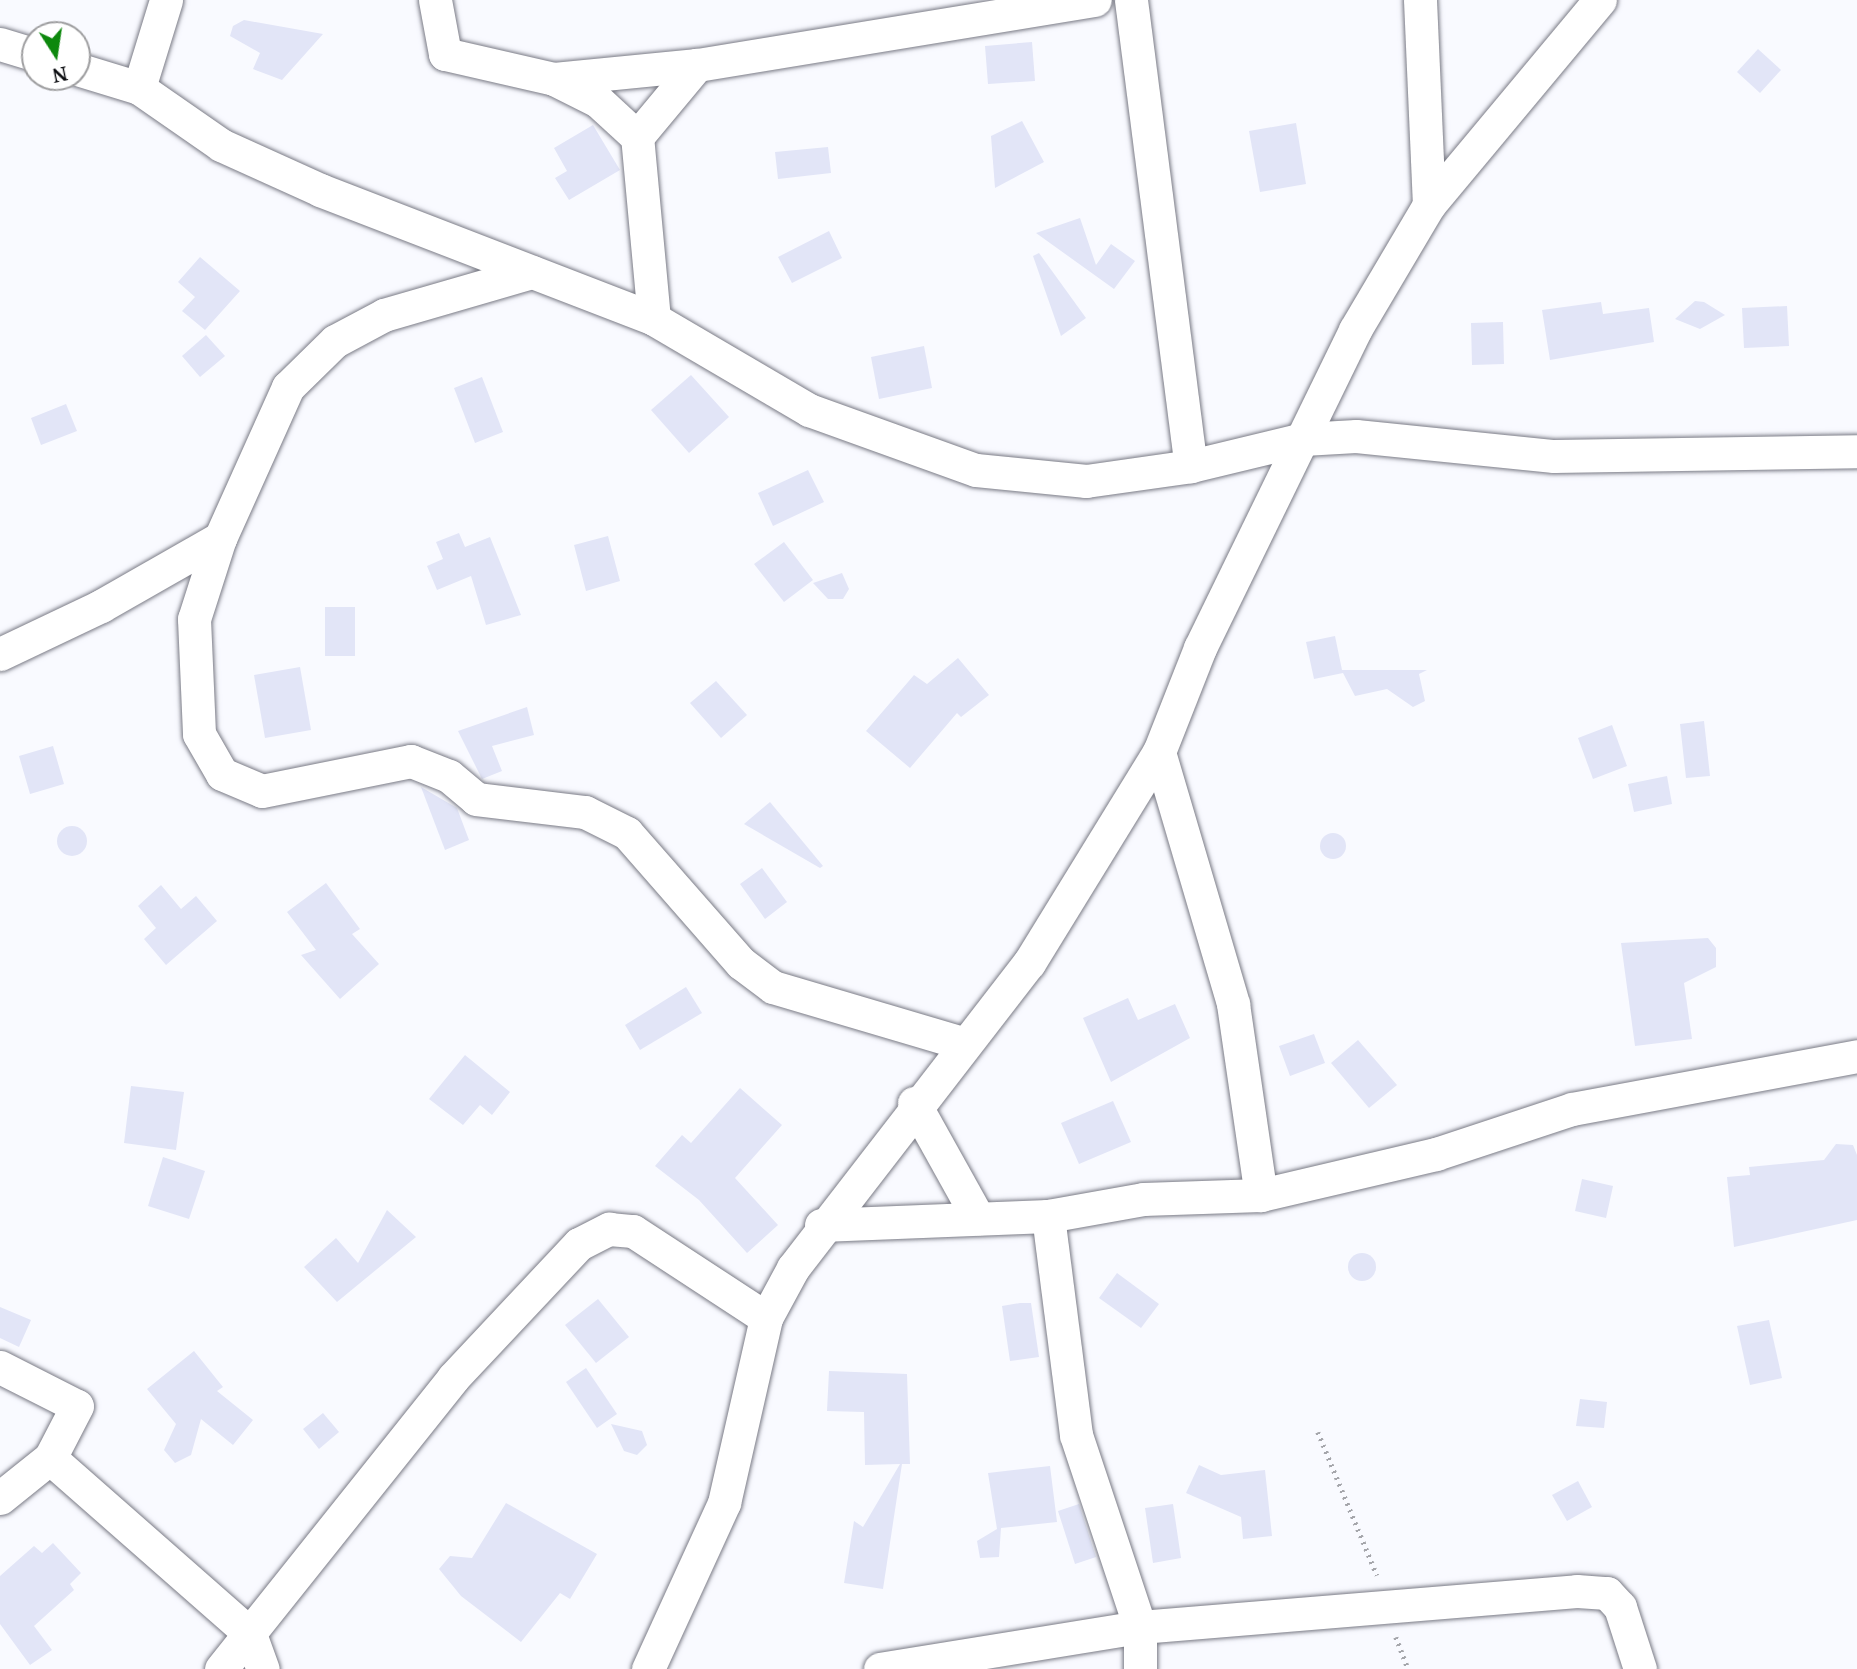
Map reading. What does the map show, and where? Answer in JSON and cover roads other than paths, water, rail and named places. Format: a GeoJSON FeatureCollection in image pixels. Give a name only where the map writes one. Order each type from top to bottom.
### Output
{"type":"FeatureCollection","features":[{"type":"Feature","properties":{"kind":"street"},"geometry":{"type":"LineString","coordinates":[[139,88],[166,0]]}},
{"type":"Feature","properties":{"kind":"street"},"geometry":{"type":"LineString","coordinates":[[435,0],[445,54],[554,79],[598,101],[637,137],[654,319]]}},
{"type":"Feature","properties":{"kind":"street"},"geometry":{"type":"LineString","coordinates":[[554,79],[697,65],[1095,0]]}},
{"type":"Feature","properties":{"kind":"street"},"geometry":{"type":"LineString","coordinates":[[1131,0],[1191,466]]}},
{"type":"Feature","properties":{"kind":"street"},"geometry":{"type":"LineString","coordinates":[[1420,0],[1429,205]]}},
{"type":"Feature","properties":{"kind":"street"},"geometry":{"type":"LineString","coordinates":[[658,1663],[724,1503],[766,1318],[821,1225],[961,1043],[1029,963],[1159,752],[1200,648],[1354,330],[1429,205],[1600,0]]}},
{"type":"Feature","properties":{"kind":"street"},"geometry":{"type":"LineString","coordinates":[[0,44],[21,51]]}},
{"type":"Feature","properties":{"kind":"street"},"geometry":{"type":"LineString","coordinates":[[637,137],[697,65]]}},
{"type":"Feature","properties":{"kind":"street"},"geometry":{"type":"LineString","coordinates":[[91,73],[139,88],[220,145],[654,319],[808,410],[976,470],[1086,481],[1191,466],[1303,439],[1415,438],[1554,456],[1857,451]]}},
{"type":"Feature","properties":{"kind":"street"},"geometry":{"type":"LineString","coordinates":[[532,272],[384,315],[335,341],[288,387],[220,538],[194,620],[191,655],[199,734],[222,774],[262,791],[411,761],[450,776],[476,799],[585,812],[627,833],[741,963],[774,987],[961,1043]]}},
{"type":"Feature","properties":{"kind":"street"},"geometry":{"type":"LineString","coordinates":[[0,654],[102,606],[220,538]]}},
{"type":"Feature","properties":{"kind":"street"},"geometry":{"type":"LineString","coordinates":[[1159,752],[1233,1004],[1261,1195]]}},
{"type":"Feature","properties":{"kind":"street"},"geometry":{"type":"LineString","coordinates":[[821,1225],[1048,1216],[1143,1199],[1261,1195],[1436,1154],[1572,1108],[1857,1056]]}},
{"type":"Feature","properties":{"kind":"street"},"geometry":{"type":"LineString","coordinates":[[914,1103],[978,1218]]}},
{"type":"Feature","properties":{"kind":"street"},"geometry":{"type":"LineString","coordinates":[[1048,1216],[1076,1435],[1140,1627],[1140,1669]]}},
{"type":"Feature","properties":{"kind":"street"},"geometry":{"type":"LineString","coordinates":[[221,1669],[453,1378],[579,1244],[609,1229],[632,1231],[766,1318]]}},
{"type":"Feature","properties":{"kind":"street"},"geometry":{"type":"LineString","coordinates":[[0,1367],[77,1406],[50,1458],[0,1498]]}},
{"type":"Feature","properties":{"kind":"street"},"geometry":{"type":"LineString","coordinates":[[50,1458],[250,1634],[263,1669]]}},
{"type":"Feature","properties":{"kind":"street"},"geometry":{"type":"LineString","coordinates":[[880,1669],[1140,1627],[1606,1593],[1620,1607],[1640,1669]]}}]}
